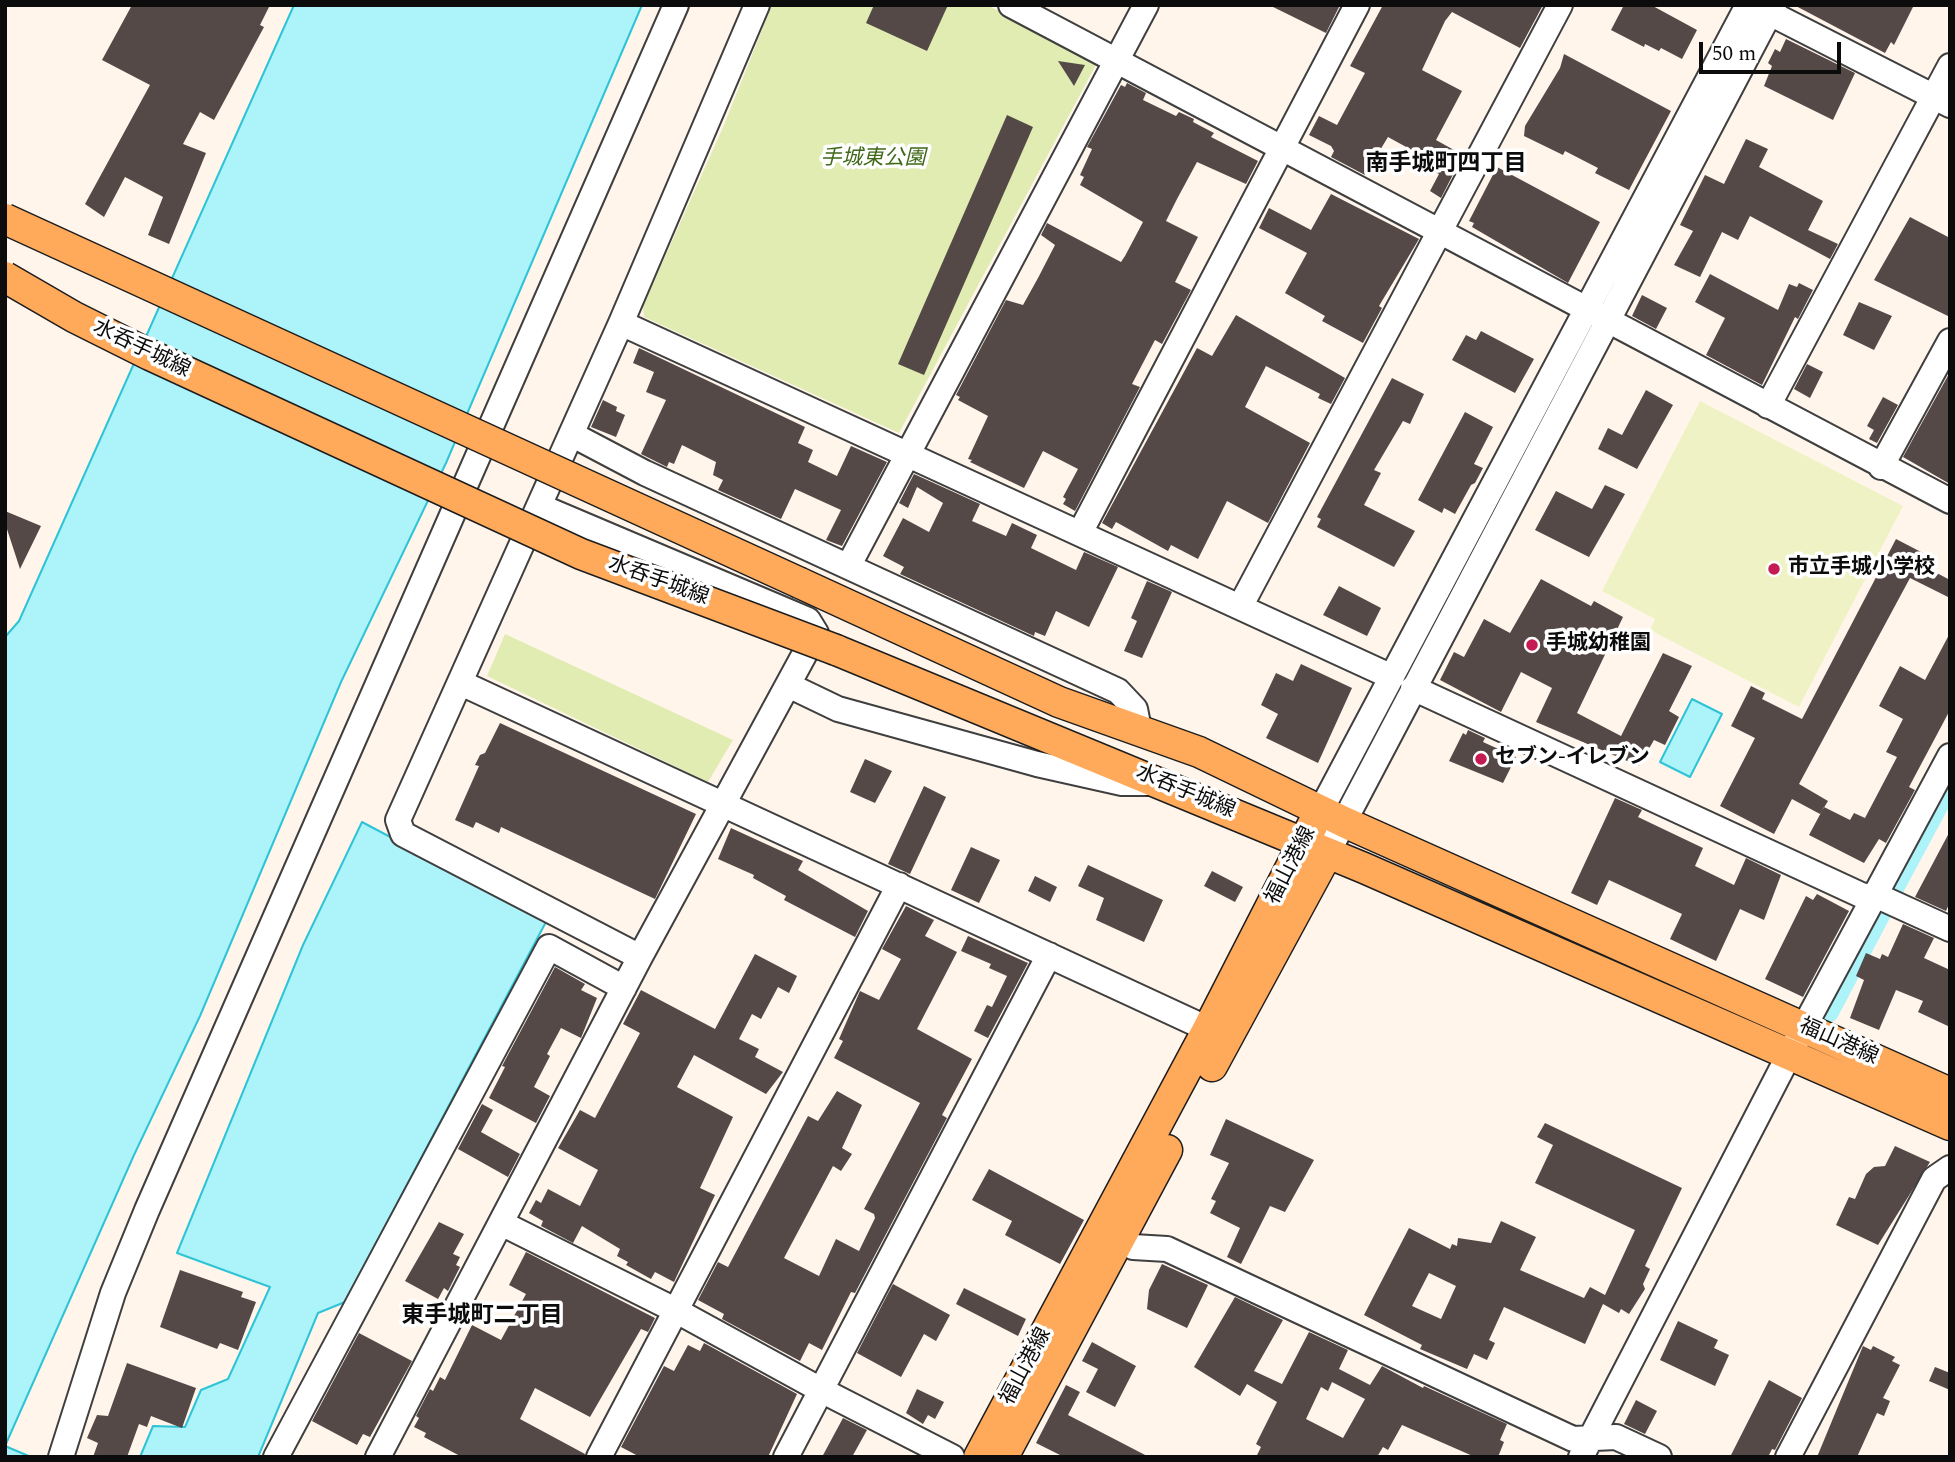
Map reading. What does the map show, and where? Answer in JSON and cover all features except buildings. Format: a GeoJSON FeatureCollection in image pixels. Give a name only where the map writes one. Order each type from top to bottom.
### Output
{"type":"FeatureCollection","features":[{"type":"Feature","properties":{"kind":"main road","name":"水呑手城線"},"geometry":{"type":"LineString","coordinates":[[5,219],[1059,702],[1199,752],[1332,816]]}},
{"type":"Feature","properties":{"kind":"main road","name":"水呑手城線"},"geometry":{"type":"LineString","coordinates":[[5,277],[74,317],[150,355],[581,554],[836,650],[1164,783],[1315,849]]}},
{"type":"Feature","properties":{"kind":"main road","name":"福山港線"},"geometry":{"type":"LineString","coordinates":[[979,1457],[1217,1034],[1332,816],[1797,1041],[1950,1125]]}},
{"type":"Feature","properties":{"kind":"main road","name":"福山港線"},"geometry":{"type":"LineString","coordinates":[[1315,849],[1797,1041],[1950,1093]]}},
{"type":"Feature","properties":{"kind":"main road","name":"福山港線"},"geometry":{"type":"LineString","coordinates":[[1003,1457],[1119,1239],[1217,1034]]}},
{"type":"Feature","properties":{"kind":"street"},"geometry":{"type":"LineString","coordinates":[[61,1457],[113,1293],[163,1171],[676,5]]}},
{"type":"Feature","properties":{"kind":"street"},"geometry":{"type":"LineString","coordinates":[[640,957],[403,834],[398,820],[621,323],[757,5]]}},
{"type":"Feature","properties":{"kind":"street"},"geometry":{"type":"LineString","coordinates":[[1011,5],[1881,467],[1950,501]]}},
{"type":"Feature","properties":{"kind":"street"},"geometry":{"type":"LineString","coordinates":[[849,565],[1146,5]]}},
{"type":"Feature","properties":{"kind":"street"},"geometry":{"type":"LineString","coordinates":[[1080,533],[1357,5]]}},
{"type":"Feature","properties":{"kind":"street"},"geometry":{"type":"LineString","coordinates":[[1240,607],[1560,5]]}},
{"type":"Feature","properties":{"kind":"street"},"geometry":{"type":"LineString","coordinates":[[1332,816],[1762,7],[1942,100]]}},
{"type":"Feature","properties":{"kind":"street"},"geometry":{"type":"LineString","coordinates":[[1768,406],[1942,100],[1950,66]]}},
{"type":"Feature","properties":{"kind":"street"},"geometry":{"type":"LineString","coordinates":[[621,323],[1861,895],[1884,899],[1950,929]]}},
{"type":"Feature","properties":{"kind":"street"},"geometry":{"type":"LineString","coordinates":[[1881,467],[1950,341]]}},
{"type":"Feature","properties":{"kind":"street"},"geometry":{"type":"LineString","coordinates":[[571,433],[645,473],[1118,691],[1135,709],[1139,729]]}},
{"type":"Feature","properties":{"kind":"street"},"geometry":{"type":"LineString","coordinates":[[378,1457],[503,1224],[640,957],[816,633],[808,620],[538,506]]}},
{"type":"Feature","properties":{"kind":"street"},"geometry":{"type":"LineString","coordinates":[[461,683],[1217,1034]]}},
{"type":"Feature","properties":{"kind":"street"},"geometry":{"type":"LineString","coordinates":[[788,685],[838,709],[1037,764],[1122,783],[1164,783]]}},
{"type":"Feature","properties":{"kind":"street"},"geometry":{"type":"LineString","coordinates":[[1586,1447],[1797,1041],[1950,756]]}},
{"type":"Feature","properties":{"kind":"street"},"geometry":{"type":"LineString","coordinates":[[599,1457],[900,885]]}},
{"type":"Feature","properties":{"kind":"street"},"geometry":{"type":"LineString","coordinates":[[276,1457],[549,947],[624,988]]}},
{"type":"Feature","properties":{"kind":"street"},"geometry":{"type":"LineString","coordinates":[[786,1457],[1049,954]]}},
{"type":"Feature","properties":{"kind":"street"},"geometry":{"type":"LineString","coordinates":[[1788,1457],[1934,1179],[1950,1168]]}},
{"type":"Feature","properties":{"kind":"street"},"geometry":{"type":"LineString","coordinates":[[503,1224],[675,1310],[821,1390],[952,1457]]}},
{"type":"Feature","properties":{"kind":"street"},"geometry":{"type":"LineString","coordinates":[[1119,1239],[1133,1247],[1167,1249],[1586,1447]]}},
{"type":"Feature","properties":{"kind":"street"},"geometry":{"type":"LineString","coordinates":[[1586,1447],[1616,1437],[1659,1457]]}},
{"type":"Feature","properties":{"kind":"green space","name":"手城東公園"},"geometry":{"type":"Polygon","coordinates":[[[772,5],[987,5],[1098,61],[899,433],[644,317],[643,306],[724,125],[772,5]]]}},
{"type":"Feature","properties":{"kind":"green space"},"geometry":{"type":"Polygon","coordinates":[[[1700,401],[1903,506],[1799,707],[1650,630],[1655,619],[1602,591],[1700,401]]]}},
{"type":"Feature","properties":{"kind":"green space"},"geometry":{"type":"Polygon","coordinates":[[[505,634],[733,740],[708,782],[487,676],[505,634]]]}},
{"type":"Feature","properties":{"kind":"water"},"geometry":{"type":"Polygon","coordinates":[[[294,5],[642,5],[446,463],[341,682],[200,1016],[134,1155],[5,1446],[5,637],[19,621],[294,5]]]}},
{"type":"Feature","properties":{"kind":"water"},"geometry":{"type":"Polygon","coordinates":[[[1692,699],[1722,714],[1690,777],[1660,762],[1692,699]]]}},
{"type":"Feature","properties":{"kind":"water"},"geometry":{"type":"Polygon","coordinates":[[[362,822],[547,920],[345,1302],[318,1313],[258,1457],[140,1457],[153,1426],[185,1427],[201,1390],[228,1379],[270,1287],[177,1253],[303,945],[362,822]]]}},
{"type":"Feature","properties":{"kind":"water"},"geometry":{"type":"Polygon","coordinates":[[[5,1446],[31,1457],[5,1457],[5,1446]]]}},
{"type":"Feature","properties":{"kind":"waterway"},"geometry":{"type":"LineString","coordinates":[[1891,895],[1950,785]]}},
{"type":"Feature","properties":{"kind":"waterway"},"geometry":{"type":"LineString","coordinates":[[1829,1013],[1886,905]]}},
{"type":"Feature","properties":{"kind":"place","name":"市立手城小学校"},"geometry":{"type":"Point","coordinates":[1774,569]}},
{"type":"Feature","properties":{"kind":"place","name":"手城幼稚園"},"geometry":{"type":"Point","coordinates":[1532,645]}},
{"type":"Feature","properties":{"kind":"place","name":"セブン-イレブン"},"geometry":{"type":"Point","coordinates":[1481,759]}},
{"type":"Feature","properties":{"kind":"district","name":"南手城町四丁目"},"geometry":{"type":"Point","coordinates":[1446,165]}},
{"type":"Feature","properties":{"kind":"district","name":"東手城町二丁目"},"geometry":{"type":"Point","coordinates":[482,1317]}}]}
